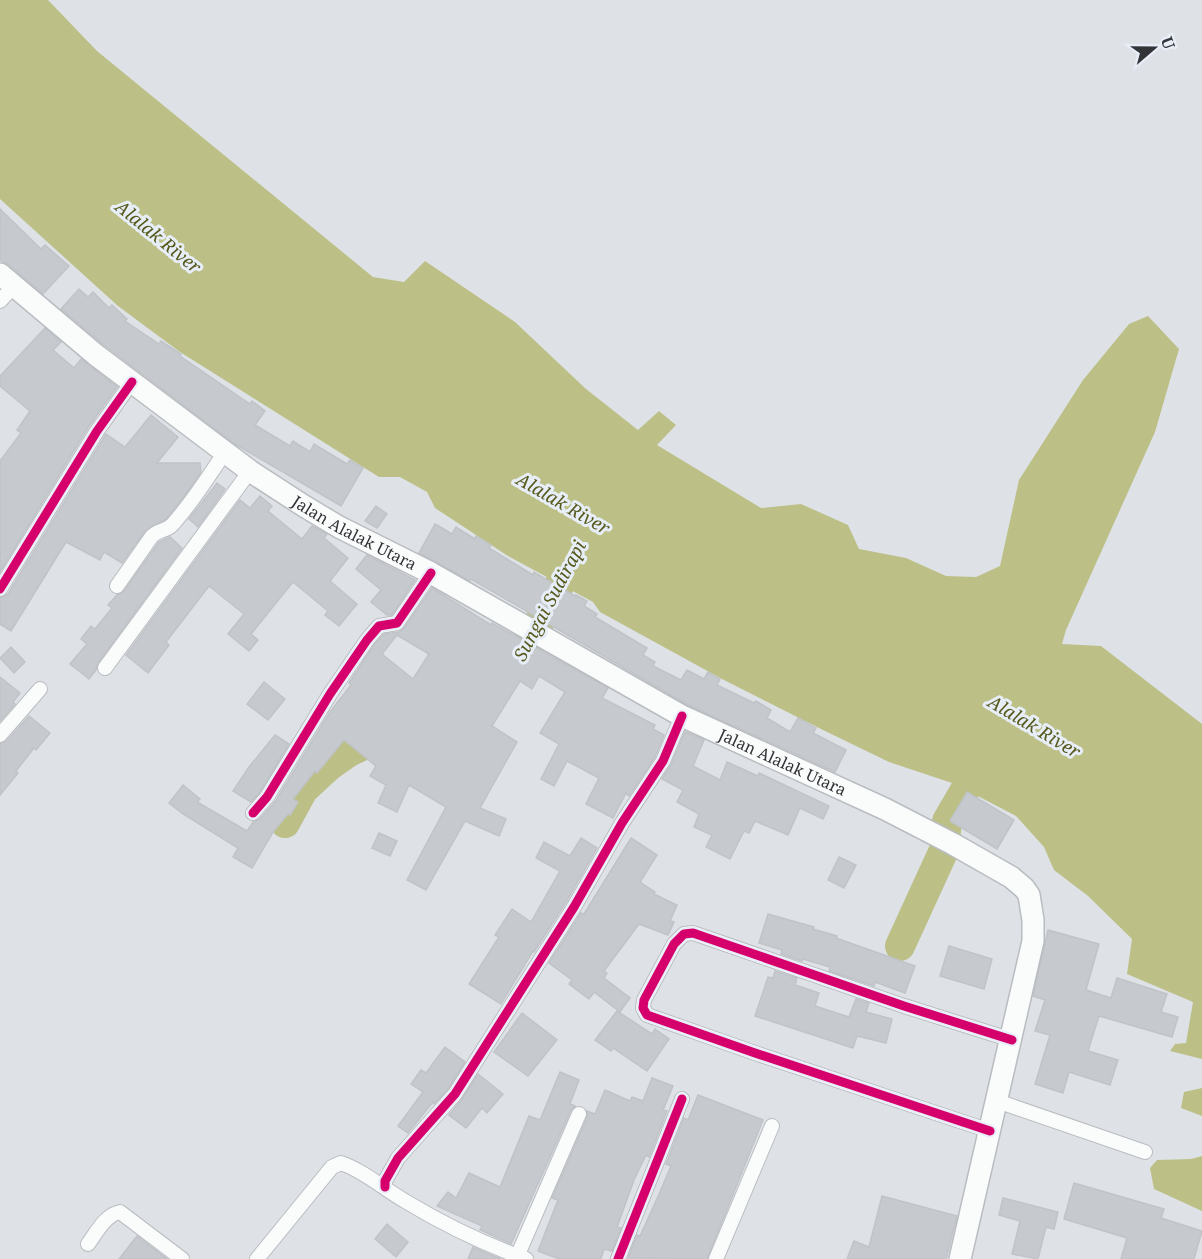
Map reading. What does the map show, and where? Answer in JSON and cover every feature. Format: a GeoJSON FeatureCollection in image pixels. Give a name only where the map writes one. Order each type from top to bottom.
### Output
{"type":"FeatureCollection","features":[{"type":"Feature","properties":{"kind":"main road","name":"Jalan Alalak Utara"},"geometry":{"type":"LineString","coordinates":[[5,288],[250,471],[339,527],[431,573],[682,716],[885,809],[1011,877],[1024,888],[1032,906],[1033,941],[960,1259]]}},
{"type":"Feature","properties":{"kind":"street"},"geometry":{"type":"LineString","coordinates":[[0,589],[97,431],[132,382]]}},
{"type":"Feature","properties":{"kind":"street"},"geometry":{"type":"LineString","coordinates":[[117,586],[152,536],[156,532],[166,530],[199,491],[225,452]]}},
{"type":"Feature","properties":{"kind":"street"},"geometry":{"type":"LineString","coordinates":[[105,668],[250,471]]}},
{"type":"Feature","properties":{"kind":"street"},"geometry":{"type":"LineString","coordinates":[[254,813],[267,797],[330,694],[367,640],[379,626],[397,622],[431,573]]}},
{"type":"Feature","properties":{"kind":"street"},"geometry":{"type":"LineString","coordinates":[[0,735],[40,689]]}},
{"type":"Feature","properties":{"kind":"street"},"geometry":{"type":"LineString","coordinates":[[385,1187],[385,1181],[398,1158],[455,1094],[574,907],[622,823],[663,761],[682,716]]}},
{"type":"Feature","properties":{"kind":"street"},"geometry":{"type":"LineString","coordinates":[[990,1131],[648,1015],[643,1008],[644,1000],[674,944],[684,934],[693,933],[904,1006],[1012,1040]]}},
{"type":"Feature","properties":{"kind":"street"},"geometry":{"type":"LineString","coordinates":[[618,1259],[682,1099]]}},
{"type":"Feature","properties":{"kind":"street"},"geometry":{"type":"LineString","coordinates":[[997,1101],[1144,1152]]}},
{"type":"Feature","properties":{"kind":"street"},"geometry":{"type":"LineString","coordinates":[[257,1259],[332,1167],[341,1163],[385,1187],[440,1222],[520,1258],[579,1114]]}},
{"type":"Feature","properties":{"kind":"street"},"geometry":{"type":"LineString","coordinates":[[716,1259],[772,1126]]}},
{"type":"Feature","properties":{"kind":"street"},"geometry":{"type":"LineString","coordinates":[[88,1244],[105,1221],[116,1212],[120,1212],[182,1259]]}},
{"type":"Feature","properties":{"kind":"water","name":"Alalak River"},"geometry":{"type":"Polygon","coordinates":[[[0,0],[48,0],[97,51],[373,277],[404,282],[425,261],[515,322],[586,389],[638,430],[659,411],[676,425],[657,445],[761,508],[801,504],[848,525],[859,549],[906,558],[946,576],[976,577],[1000,566],[1019,480],[1083,380],[1129,324],[1148,316],[1179,349],[1155,432],[1066,630],[1062,644],[1101,646],[1202,724],[1202,1059],[1170,1051],[1175,1044],[1186,1043],[1193,1002],[1127,974],[1132,939],[1088,896],[1054,870],[1044,847],[1016,816],[955,784],[889,762],[823,730],[722,679],[600,612],[593,602],[508,556],[435,508],[427,492],[400,477],[379,477],[180,352],[118,306],[0,199],[0,0]]]}},
{"type":"Feature","properties":{"kind":"water"},"geometry":{"type":"Polygon","coordinates":[[[1202,1088],[1202,1116],[1181,1108],[1184,1092],[1202,1088]]]}},
{"type":"Feature","properties":{"kind":"water"},"geometry":{"type":"Polygon","coordinates":[[[1202,1156],[1202,1211],[1154,1189],[1150,1168],[1157,1160],[1191,1159],[1202,1156]]]}},
{"type":"Feature","properties":{"kind":"building"},"geometry":{"type":"Polygon","coordinates":[[[0,209],[41,249],[45,245],[69,266],[43,294],[8,264],[0,260],[0,209]]]}},
{"type":"Feature","properties":{"kind":"building"},"geometry":{"type":"Polygon","coordinates":[[[79,289],[88,297],[93,292],[109,308],[112,305],[127,319],[125,321],[159,344],[161,341],[250,404],[252,401],[265,411],[255,425],[290,446],[293,441],[310,452],[314,444],[347,464],[350,460],[363,468],[341,506],[235,444],[104,345],[61,309],[79,289]]]}},
{"type":"Feature","properties":{"kind":"building"},"geometry":{"type":"Polygon","coordinates":[[[45,328],[61,342],[53,350],[74,368],[81,359],[117,387],[89,426],[0,572],[0,461],[21,433],[17,430],[30,411],[0,386],[0,376],[45,328]]]}},
{"type":"Feature","properties":{"kind":"building"},"geometry":{"type":"Polygon","coordinates":[[[151,415],[178,437],[157,463],[200,463],[201,472],[186,494],[166,519],[145,531],[122,563],[104,552],[100,560],[66,542],[11,631],[0,624],[0,598],[8,594],[106,434],[125,447],[151,415]]]}},
{"type":"Feature","properties":{"kind":"building"},"geometry":{"type":"Polygon","coordinates":[[[217,483],[225,489],[198,527],[189,519],[217,483]]]}},
{"type":"Feature","properties":{"kind":"building"},"geometry":{"type":"Polygon","coordinates":[[[260,496],[272,506],[268,511],[302,539],[312,526],[327,534],[324,538],[348,558],[330,581],[357,604],[339,626],[325,615],[328,611],[293,582],[251,634],[258,640],[249,651],[228,634],[244,614],[209,586],[166,642],[169,645],[148,673],[126,655],[240,500],[250,508],[260,496]]]}},
{"type":"Feature","properties":{"kind":"building"},"geometry":{"type":"Polygon","coordinates":[[[376,506],[387,514],[377,528],[365,521],[376,506]]]}},
{"type":"Feature","properties":{"kind":"building"},"geometry":{"type":"Polygon","coordinates":[[[435,524],[452,534],[456,527],[475,539],[476,536],[491,545],[489,548],[533,575],[534,572],[587,601],[584,606],[597,614],[595,617],[647,648],[643,655],[655,662],[653,666],[681,680],[687,670],[704,679],[708,672],[720,679],[717,685],[754,703],[756,701],[771,710],[767,718],[790,732],[798,718],[816,728],[813,733],[846,750],[835,772],[688,705],[471,579],[470,581],[419,553],[435,524]]]}},
{"type":"Feature","properties":{"kind":"building"},"geometry":{"type":"Polygon","coordinates":[[[170,537],[182,548],[98,663],[89,679],[70,664],[87,644],[81,639],[91,626],[95,629],[112,608],[108,605],[124,591],[159,542],[170,537]]]}},
{"type":"Feature","properties":{"kind":"building"},"geometry":{"type":"Polygon","coordinates":[[[367,555],[415,580],[392,615],[387,615],[371,602],[381,590],[356,569],[367,555]]]}},
{"type":"Feature","properties":{"kind":"building"},"geometry":{"type":"Polygon","coordinates":[[[432,588],[491,625],[492,623],[608,688],[602,698],[655,725],[653,729],[664,735],[655,757],[629,796],[626,793],[613,818],[586,804],[599,778],[567,761],[554,786],[541,779],[559,744],[540,733],[565,692],[539,676],[532,689],[520,681],[492,726],[517,742],[480,808],[506,819],[499,836],[465,821],[426,890],[407,880],[446,807],[409,785],[397,812],[378,803],[386,785],[370,776],[376,766],[344,740],[293,799],[298,802],[290,815],[288,814],[273,832],[252,868],[233,857],[238,848],[169,803],[183,785],[200,799],[197,802],[247,831],[253,822],[260,819],[275,802],[330,712],[351,685],[349,683],[374,645],[384,634],[399,632],[432,588]],[[397,635],[382,654],[413,679],[429,654],[397,635]]]}},
{"type":"Feature","properties":{"kind":"building"},"geometry":{"type":"Polygon","coordinates":[[[11,647],[25,662],[14,673],[0,658],[11,647]]]}},
{"type":"Feature","properties":{"kind":"building"},"geometry":{"type":"Polygon","coordinates":[[[0,677],[20,693],[13,702],[15,704],[0,721],[0,677]]]}},
{"type":"Feature","properties":{"kind":"building"},"geometry":{"type":"Polygon","coordinates":[[[264,682],[285,699],[268,720],[247,704],[264,682]]]}},
{"type":"Feature","properties":{"kind":"building"},"geometry":{"type":"Polygon","coordinates":[[[29,716],[50,733],[36,750],[34,748],[0,795],[0,744],[7,741],[29,716]]]}},
{"type":"Feature","properties":{"kind":"building"},"geometry":{"type":"Polygon","coordinates":[[[685,732],[704,740],[693,766],[720,780],[727,762],[758,776],[759,773],[829,806],[823,819],[800,808],[788,835],[755,821],[749,833],[744,831],[730,859],[706,847],[712,835],[694,827],[699,814],[677,802],[683,790],[662,779],[671,765],[685,732]]]}},
{"type":"Feature","properties":{"kind":"building"},"geometry":{"type":"Polygon","coordinates":[[[275,735],[289,744],[260,792],[251,802],[233,791],[275,735]]]}},
{"type":"Feature","properties":{"kind":"building"},"geometry":{"type":"Polygon","coordinates":[[[967,792],[1014,820],[997,849],[950,821],[967,792]]]}},
{"type":"Feature","properties":{"kind":"building"},"geometry":{"type":"Polygon","coordinates":[[[379,833],[397,841],[390,856],[372,848],[379,833]]]}},
{"type":"Feature","properties":{"kind":"building"},"geometry":{"type":"Polygon","coordinates":[[[581,838],[597,848],[566,902],[501,1004],[469,984],[499,937],[495,935],[512,909],[531,922],[560,871],[536,858],[544,842],[570,856],[581,838]]]}},
{"type":"Feature","properties":{"kind":"building"},"geometry":{"type":"Polygon","coordinates":[[[631,838],[657,855],[640,882],[655,892],[654,894],[677,905],[670,921],[674,922],[668,935],[639,924],[604,971],[607,973],[604,978],[630,998],[620,1012],[594,992],[589,999],[569,984],[572,980],[549,963],[581,913],[584,914],[631,838]]]}},
{"type":"Feature","properties":{"kind":"building"},"geometry":{"type":"Polygon","coordinates":[[[839,857],[856,865],[844,888],[828,880],[839,857]]]}},
{"type":"Feature","properties":{"kind":"building"},"geometry":{"type":"Polygon","coordinates":[[[768,914],[814,927],[813,929],[837,936],[836,938],[915,966],[905,993],[875,982],[874,986],[829,971],[830,967],[781,954],[782,950],[759,943],[768,914]]]}},
{"type":"Feature","properties":{"kind":"building"},"geometry":{"type":"Polygon","coordinates":[[[1048,930],[1099,944],[1086,990],[1111,998],[1117,978],[1167,994],[1161,1012],[1178,1017],[1172,1037],[1099,1016],[1088,1051],[1118,1060],[1110,1085],[1069,1072],[1063,1093],[1035,1084],[1050,1035],[1035,1031],[1045,1000],[1033,996],[1048,930]]]}},
{"type":"Feature","properties":{"kind":"building"},"geometry":{"type":"Polygon","coordinates":[[[949,946],[992,959],[984,989],[940,976],[949,946]]]}},
{"type":"Feature","properties":{"kind":"building"},"geometry":{"type":"Polygon","coordinates":[[[775,971],[797,978],[795,985],[819,993],[815,1006],[849,1017],[856,999],[869,1003],[866,1012],[892,1019],[886,1043],[857,1036],[853,1048],[755,1016],[768,977],[773,978],[775,971]]]}},
{"type":"Feature","properties":{"kind":"building"},"geometry":{"type":"Polygon","coordinates":[[[617,1011],[652,1034],[655,1029],[669,1039],[647,1071],[613,1048],[611,1051],[595,1040],[617,1011]]]}},
{"type":"Feature","properties":{"kind":"building"},"geometry":{"type":"Polygon","coordinates":[[[522,1013],[557,1040],[528,1076],[494,1052],[522,1013]]]}},
{"type":"Feature","properties":{"kind":"building"},"geometry":{"type":"Polygon","coordinates":[[[445,1047],[465,1062],[448,1089],[434,1104],[433,1102],[408,1133],[398,1126],[423,1092],[411,1084],[421,1070],[426,1073],[445,1047]]]}},
{"type":"Feature","properties":{"kind":"building"},"geometry":{"type":"Polygon","coordinates":[[[560,1072],[579,1080],[570,1104],[575,1106],[571,1110],[511,1244],[480,1230],[482,1226],[437,1206],[448,1192],[456,1198],[469,1173],[500,1187],[529,1116],[540,1120],[560,1072]]]}},
{"type":"Feature","properties":{"kind":"building"},"geometry":{"type":"Polygon","coordinates":[[[478,1074],[503,1094],[487,1113],[482,1108],[466,1128],[449,1115],[478,1074]]]}},
{"type":"Feature","properties":{"kind":"building"},"geometry":{"type":"Polygon","coordinates":[[[652,1078],[673,1086],[663,1110],[667,1111],[649,1157],[646,1155],[634,1180],[617,1227],[621,1228],[612,1251],[604,1249],[601,1259],[559,1259],[538,1251],[558,1200],[552,1198],[587,1118],[587,1111],[595,1114],[605,1090],[630,1101],[632,1097],[643,1101],[652,1078]]]}},
{"type":"Feature","properties":{"kind":"building"},"geometry":{"type":"Polygon","coordinates":[[[698,1095],[763,1120],[707,1259],[628,1258],[671,1166],[666,1164],[684,1118],[688,1120],[698,1095]]]}},
{"type":"Feature","properties":{"kind":"building"},"geometry":{"type":"Polygon","coordinates":[[[1074,1183],[1164,1209],[1161,1218],[1202,1231],[1194,1259],[1121,1259],[1127,1238],[1064,1219],[1074,1183]]]}},
{"type":"Feature","properties":{"kind":"building"},"geometry":{"type":"Polygon","coordinates":[[[882,1196],[957,1216],[946,1259],[847,1259],[854,1241],[869,1247],[882,1196]]]}},
{"type":"Feature","properties":{"kind":"building"},"geometry":{"type":"Polygon","coordinates":[[[1003,1198],[1058,1212],[1054,1229],[1046,1227],[1038,1259],[1012,1254],[1020,1221],[999,1215],[1003,1198]]]}},
{"type":"Feature","properties":{"kind":"building"},"geometry":{"type":"Polygon","coordinates":[[[387,1224],[408,1242],[396,1257],[375,1239],[387,1224]]]}},
{"type":"Feature","properties":{"kind":"building"},"geometry":{"type":"Polygon","coordinates":[[[137,1236],[167,1259],[119,1259],[137,1236]]]}},
{"type":"Feature","properties":{"kind":"building"},"geometry":{"type":"Polygon","coordinates":[[[473,1247],[491,1255],[501,1259],[468,1259],[473,1247]]]}},
{"type":"Feature","properties":{"kind":"waterway","name":"Sungai Sudirapi"},"geometry":{"type":"LineString","coordinates":[[504,674],[514,668],[579,549]]}},
{"type":"Feature","properties":{"kind":"waterway","name":"Sungai Sudirapi"},"geometry":{"type":"LineString","coordinates":[[285,823],[303,790],[329,766],[349,752],[366,744],[376,724],[381,724]]}},
{"type":"Feature","properties":{"kind":"waterway"},"geometry":{"type":"LineString","coordinates":[[900,946],[944,850],[947,821],[985,756]]}},
{"type":"Feature","properties":{"kind":"cycle path"},"geometry":{"type":"LineString","coordinates":[[0,589],[97,431],[132,382]]}},
{"type":"Feature","properties":{"kind":"cycle path"},"geometry":{"type":"LineString","coordinates":[[253,813],[267,797],[330,694],[367,640],[379,626],[397,623],[431,573]]}},
{"type":"Feature","properties":{"kind":"cycle path"},"geometry":{"type":"LineString","coordinates":[[385,1187],[385,1181],[398,1158],[455,1094],[574,907],[622,823],[663,761],[682,716]]}},
{"type":"Feature","properties":{"kind":"cycle path"},"geometry":{"type":"LineString","coordinates":[[990,1131],[647,1015],[643,1008],[644,1000],[674,944],[684,934],[693,933],[904,1006],[1012,1040]]}},
{"type":"Feature","properties":{"kind":"cycle path"},"geometry":{"type":"LineString","coordinates":[[618,1259],[682,1099]]}}]}
